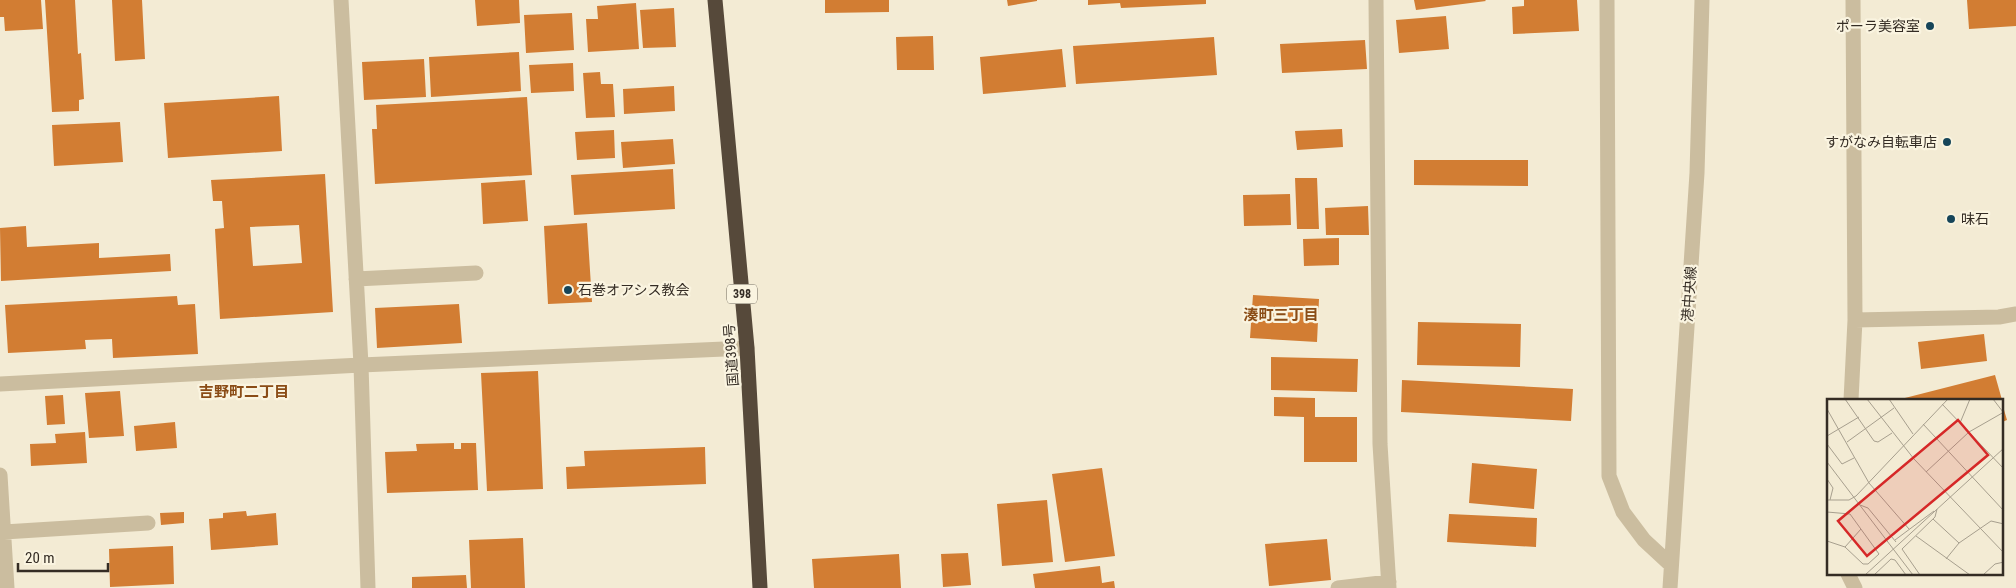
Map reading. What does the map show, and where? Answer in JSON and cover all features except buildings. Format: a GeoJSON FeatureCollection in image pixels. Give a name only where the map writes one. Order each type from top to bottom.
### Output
{"type":"FeatureCollection","features":[{"type":"Feature","properties":{"kind":"highway","name":"国道398号"},"geometry":{"type":"LineString","coordinates":[[715,0],[747,348],[760,588]]}},
{"type":"Feature","properties":{"kind":"street"},"geometry":{"type":"LineString","coordinates":[[341,0],[361,365],[368,588]]}},
{"type":"Feature","properties":{"kind":"street"},"geometry":{"type":"LineString","coordinates":[[1338,588],[1389,585],[1380,444],[1376,0]]}},
{"type":"Feature","properties":{"kind":"street"},"geometry":{"type":"LineString","coordinates":[[1607,0],[1609,476],[1623,512],[1644,540],[1671,566]]}},
{"type":"Feature","properties":{"kind":"street","name":"港中央線"},"geometry":{"type":"LineString","coordinates":[[1670,588],[1698,173],[1702,0]]}},
{"type":"Feature","properties":{"kind":"street"},"geometry":{"type":"LineString","coordinates":[[1851,399],[1855,320],[1853,0]]}},
{"type":"Feature","properties":{"kind":"street"},"geometry":{"type":"LineString","coordinates":[[356,278],[476,273]]}},
{"type":"Feature","properties":{"kind":"street"},"geometry":{"type":"LineString","coordinates":[[1855,320],[1999,317],[2016,314]]}},
{"type":"Feature","properties":{"kind":"street"},"geometry":{"type":"LineString","coordinates":[[0,384],[361,365],[747,348]]}},
{"type":"Feature","properties":{"kind":"street"},"geometry":{"type":"LineString","coordinates":[[0,475],[4,532],[3,558],[7,588]]}},
{"type":"Feature","properties":{"kind":"street"},"geometry":{"type":"LineString","coordinates":[[4,532],[148,523]]}},
{"type":"Feature","properties":{"kind":"street"},"geometry":{"type":"LineString","coordinates":[[1849,576],[1855,588]]}},
{"type":"Feature","properties":{"kind":"place","name":"ポーラ美容室"},"geometry":{"type":"Point","coordinates":[1930,26]}},
{"type":"Feature","properties":{"kind":"place","name":"すがなみ自転車店"},"geometry":{"type":"Point","coordinates":[1947,142]}},
{"type":"Feature","properties":{"kind":"place","name":"味石"},"geometry":{"type":"Point","coordinates":[1951,219]}},
{"type":"Feature","properties":{"kind":"place","name":"石巻オアシス教会"},"geometry":{"type":"Point","coordinates":[568,290]}},
{"type":"Feature","properties":{"kind":"district","name":"湊町三丁目"},"geometry":{"type":"Point","coordinates":[1281,315]}},
{"type":"Feature","properties":{"kind":"district","name":"吉野町二丁目"},"geometry":{"type":"Point","coordinates":[244,392]}}]}
